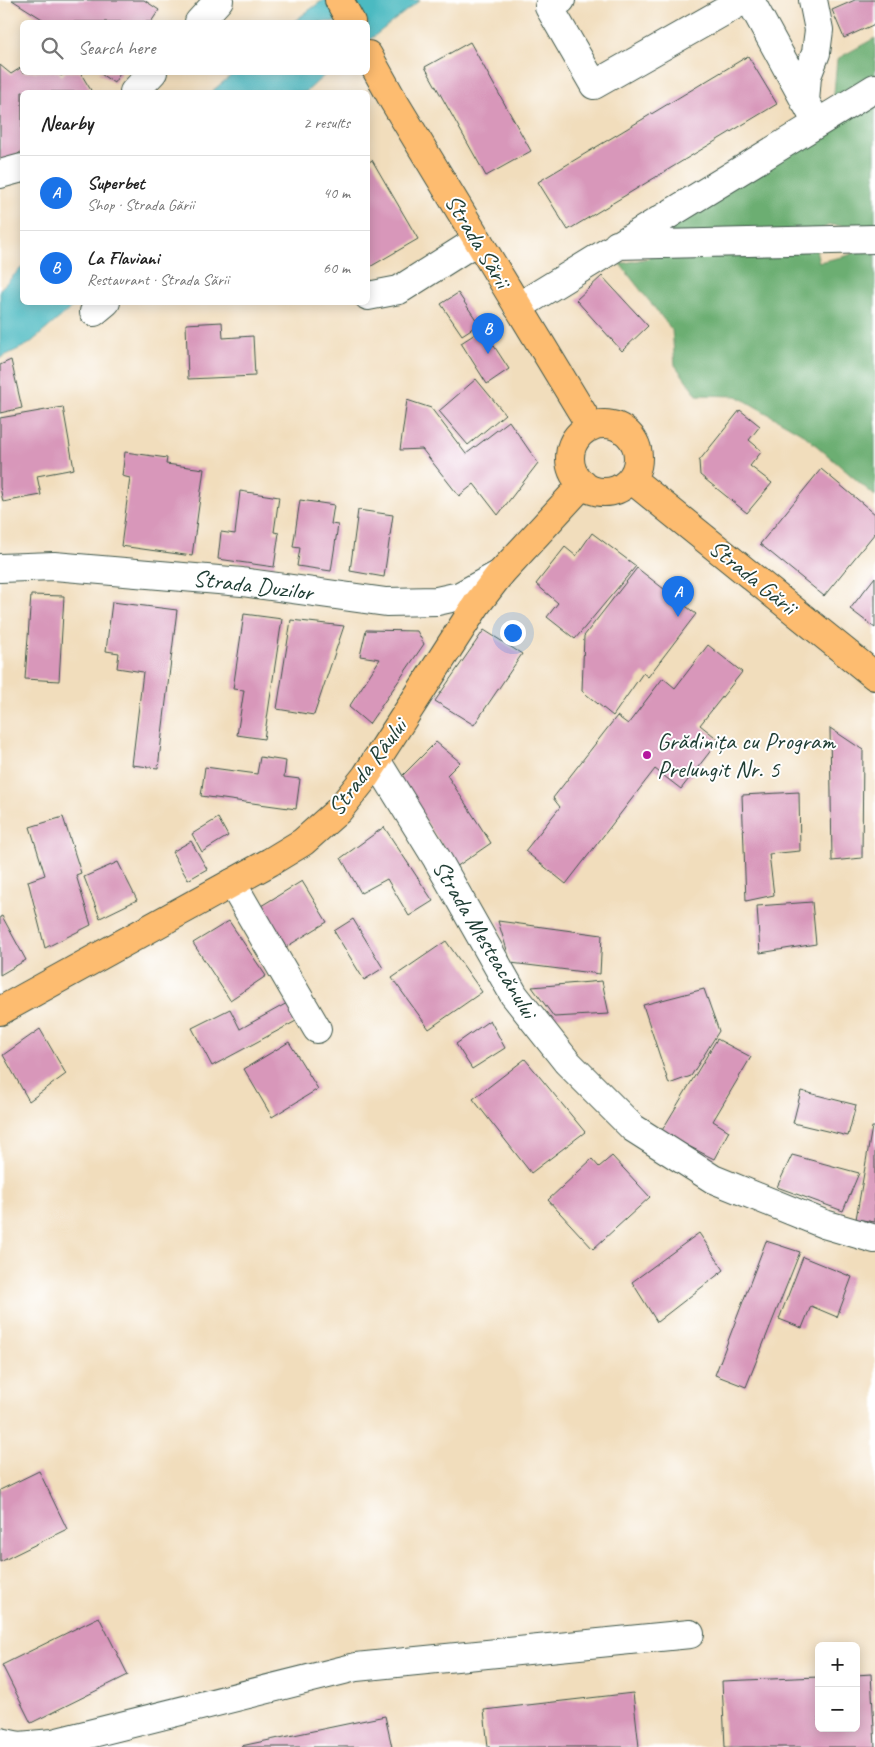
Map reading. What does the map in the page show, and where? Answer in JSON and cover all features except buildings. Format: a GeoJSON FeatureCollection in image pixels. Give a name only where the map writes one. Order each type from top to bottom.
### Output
{"type":"FeatureCollection","features":[{"type":"Feature","properties":{"kind":"main road"},"geometry":{"type":"LineString","coordinates":[[339,0],[349,20]]}},
{"type":"Feature","properties":{"kind":"main road","name":"Strada Sării"},"geometry":{"type":"LineString","coordinates":[[373,66],[591,427]]}},
{"type":"Feature","properties":{"kind":"main road"},"geometry":{"type":"LineString","coordinates":[[612,425],[629,435],[636,445],[638,456],[636,469],[631,479],[620,488],[609,492],[593,490],[583,484],[575,475],[571,464],[571,452],[581,433],[591,427],[612,425]]}},
{"type":"Feature","properties":{"kind":"main road","name":"Strada Gării"},"geometry":{"type":"LineString","coordinates":[[631,479],[875,676]]}},
{"type":"Feature","properties":{"kind":"main road","name":"Strada Râului"},"geometry":{"type":"LineString","coordinates":[[0,1011],[303,842],[339,810],[376,760],[477,604],[500,574],[583,484]]}},
{"type":"Feature","properties":{"kind":"street"},"geometry":{"type":"LineString","coordinates":[[201,20],[219,0]]}},
{"type":"Feature","properties":{"kind":"street"},"geometry":{"type":"LineString","coordinates":[[561,0],[550,7],[594,85],[744,0]]}},
{"type":"Feature","properties":{"kind":"street"},"geometry":{"type":"LineString","coordinates":[[750,0],[811,113]]}},
{"type":"Feature","properties":{"kind":"street"},"geometry":{"type":"LineString","coordinates":[[811,113],[807,76],[816,53],[819,30],[813,0]]}},
{"type":"Feature","properties":{"kind":"street"},"geometry":{"type":"LineString","coordinates":[[136,90],[150,75]]}},
{"type":"Feature","properties":{"kind":"street"},"geometry":{"type":"LineString","coordinates":[[518,307],[615,245],[811,113],[875,88]]}},
{"type":"Feature","properties":{"kind":"street"},"geometry":{"type":"LineString","coordinates":[[0,174],[20,169]]}},
{"type":"Feature","properties":{"kind":"street"},"geometry":{"type":"LineString","coordinates":[[615,245],[875,239]]}},
{"type":"Feature","properties":{"kind":"street"},"geometry":{"type":"LineString","coordinates":[[370,296],[399,290],[478,240]]}},
{"type":"Feature","properties":{"kind":"street","name":"Strada Duzilor"},"geometry":{"type":"LineString","coordinates":[[0,568],[54,566],[242,582],[386,602],[437,601],[460,596],[500,574]]}},
{"type":"Feature","properties":{"kind":"street","name":"Strada Mesteacănului"},"geometry":{"type":"LineString","coordinates":[[376,760],[437,859],[514,995],[567,1062],[633,1128],[713,1179],[824,1224],[875,1239]]}},
{"type":"Feature","properties":{"kind":"street"},"geometry":{"type":"LineString","coordinates":[[232,883],[317,1029]]}},
{"type":"Feature","properties":{"kind":"street"},"geometry":{"type":"LineString","coordinates":[[0,1742],[19,1746],[53,1743],[356,1666],[690,1634]]}},
{"type":"Feature","properties":{"kind":"green space"},"geometry":{"type":"Polygon","coordinates":[[[875,38],[875,228],[830,225],[812,233],[819,262],[846,256],[875,245],[875,496],[803,434],[737,396],[697,395],[675,365],[672,330],[620,264],[649,258],[657,225],[833,104],[837,59],[875,38]]]}},
{"type":"Feature","properties":{"kind":"water"},"geometry":{"type":"Polygon","coordinates":[[[323,0],[420,0],[370,39],[370,20],[296,20],[323,0]]]}},
{"type":"Feature","properties":{"kind":"water"},"geometry":{"type":"Polygon","coordinates":[[[232,75],[325,75],[308,90],[213,90],[232,75]]]}},
{"type":"Feature","properties":{"kind":"water"},"geometry":{"type":"Polygon","coordinates":[[[20,269],[20,305],[75,305],[29,344],[0,358],[0,289],[20,269]]]}},
{"type":"Feature","properties":{"kind":"place","name":"La Flaviani"},"geometry":{"type":"Point","coordinates":[488,354]}},
{"type":"Feature","properties":{"kind":"place","name":"Superbet"},"geometry":{"type":"Point","coordinates":[678,617]}},
{"type":"Feature","properties":{"kind":"place","name":"Grădinița cu Program Prelungit Nr. 5"},"geometry":{"type":"Point","coordinates":[647,755]}}]}
